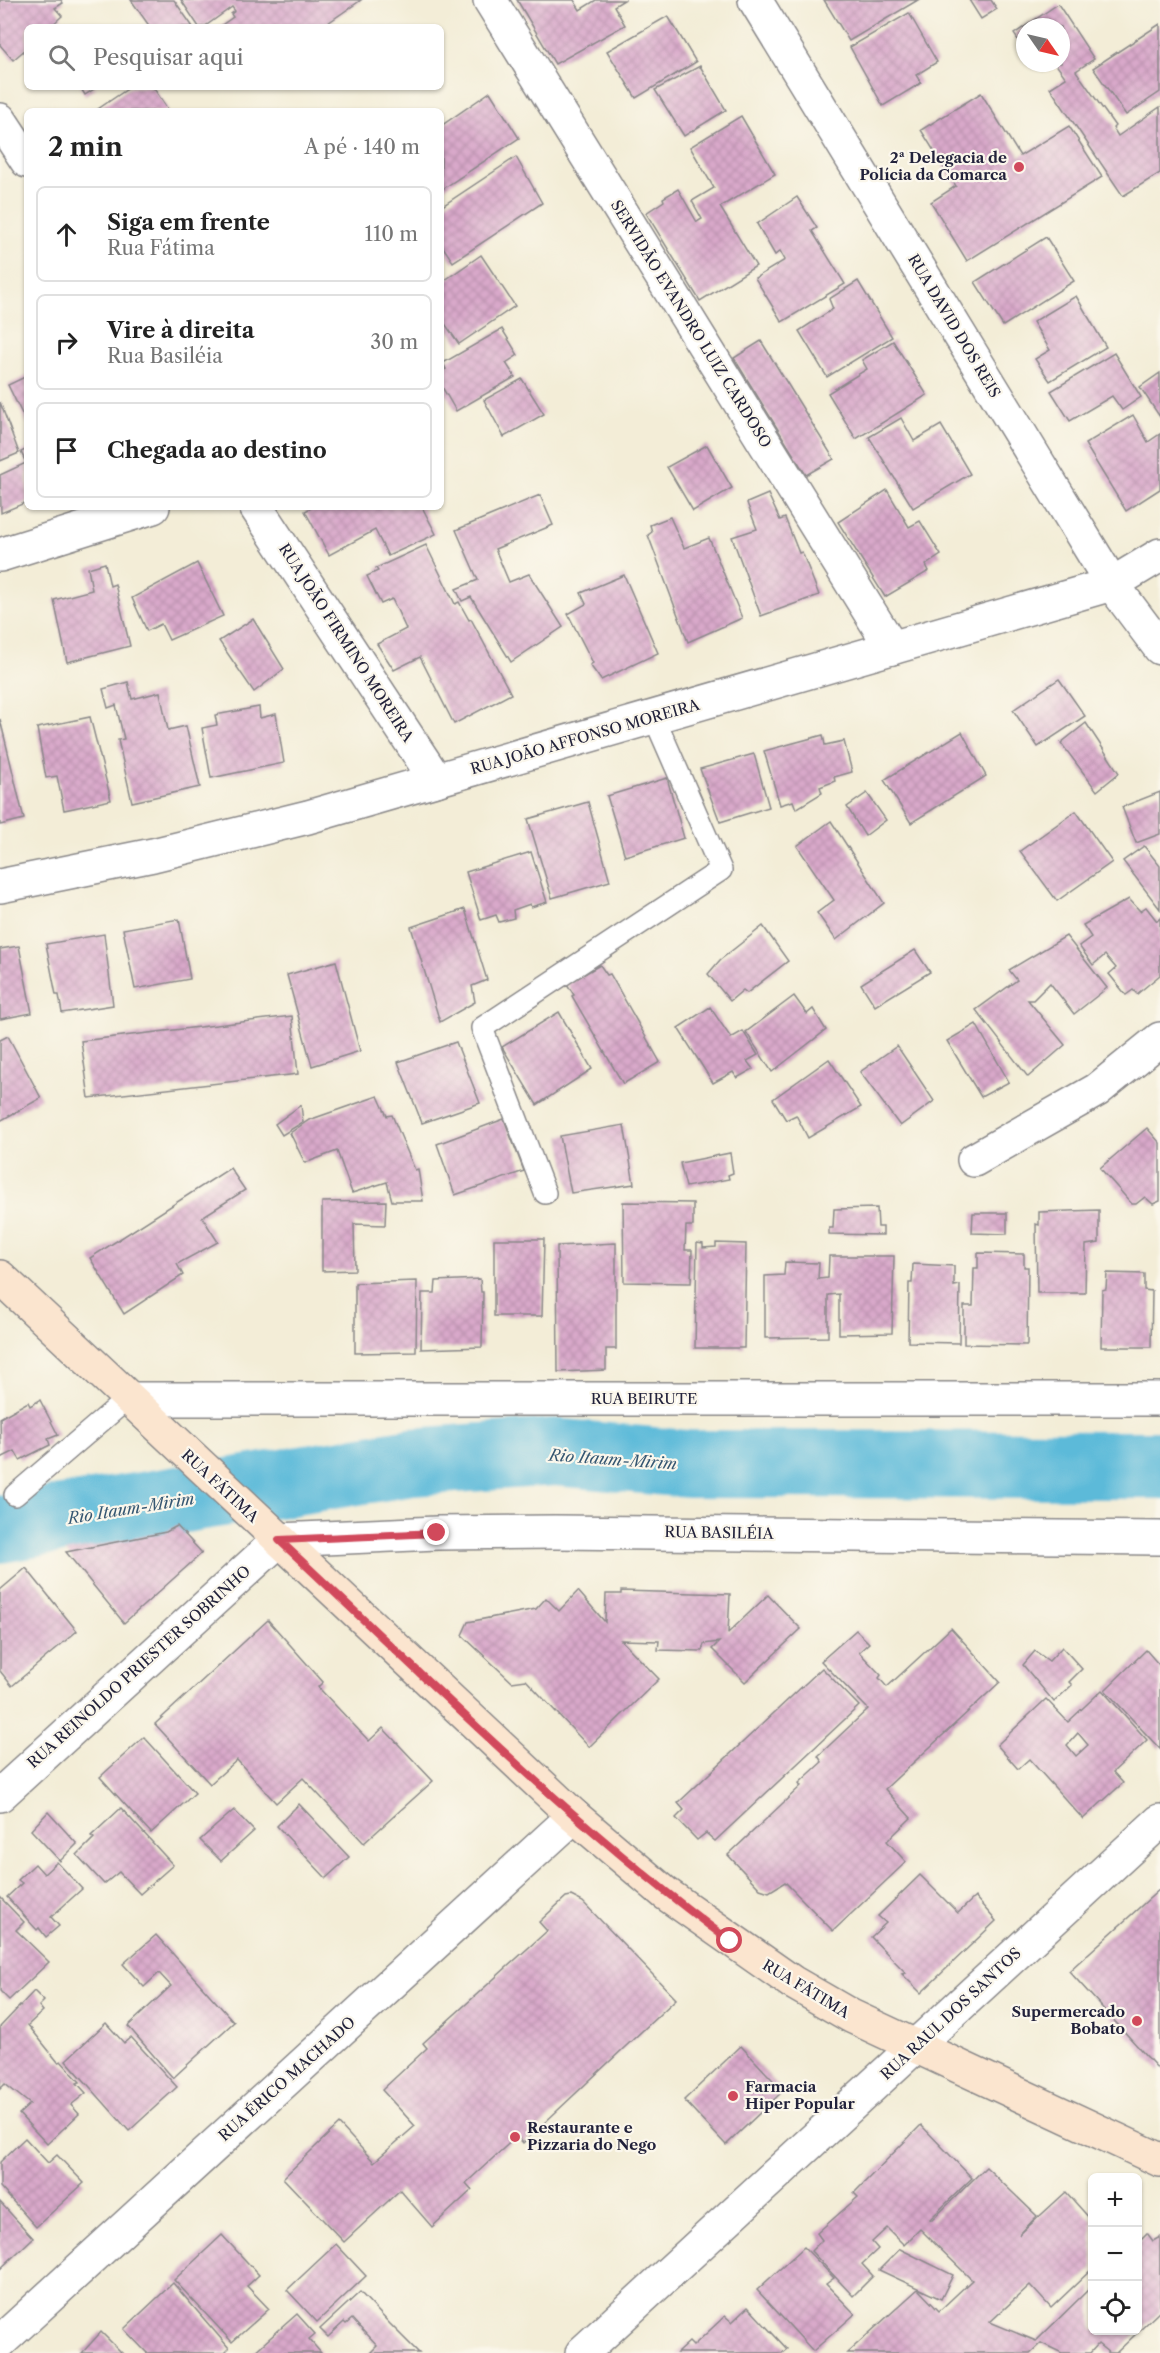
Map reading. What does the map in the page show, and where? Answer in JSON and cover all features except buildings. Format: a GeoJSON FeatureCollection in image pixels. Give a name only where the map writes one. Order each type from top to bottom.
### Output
{"type":"FeatureCollection","features":[{"type":"Feature","properties":{"kind":"main road","name":"RUA FÁTIMA"},"geometry":{"type":"LineString","coordinates":[[0,1277],[127,1399],[574,1816],[665,1893],[730,1941],[792,1982],[851,2016],[1160,2160]]}},
{"type":"Feature","properties":{"kind":"street","name":"SERVIDÃO EVANDRO LUIZ CARDOSO"},"geometry":{"type":"LineString","coordinates":[[490,0],[892,648]]}},
{"type":"Feature","properties":{"kind":"street","name":"RUA DAVID DOS REIS"},"geometry":{"type":"LineString","coordinates":[[755,0],[1112,584],[1160,648]]}},
{"type":"Feature","properties":{"kind":"street"},"geometry":{"type":"LineString","coordinates":[[0,120],[24,156]]}},
{"type":"Feature","properties":{"kind":"street"},"geometry":{"type":"LineString","coordinates":[[0,555],[143,510]]}},
{"type":"Feature","properties":{"kind":"street","name":"RUA JOÃO FIRMINO MOREIRA"},"geometry":{"type":"LineString","coordinates":[[258,510],[436,780]]}},
{"type":"Feature","properties":{"kind":"street","name":"RUA JOÃO AFFONSO MOREIRA"},"geometry":{"type":"LineString","coordinates":[[0,886],[243,834],[436,780],[1112,584],[1160,555]]}},
{"type":"Feature","properties":{"kind":"street"},"geometry":{"type":"LineString","coordinates":[[974,1160],[1097,1090],[1160,1039]]}},
{"type":"Feature","properties":{"kind":"street","name":"RUA BEIRUTE"},"geometry":{"type":"LineString","coordinates":[[127,1399],[1160,1399]]}},
{"type":"Feature","properties":{"kind":"street","name":"RUA BASILÉIA"},"geometry":{"type":"LineString","coordinates":[[279,1540],[437,1533],[555,1532],[1160,1538]]}},
{"type":"Feature","properties":{"kind":"street","name":"RUA REINOLDO PRIESTER SOBRINHO"},"geometry":{"type":"LineString","coordinates":[[0,1795],[279,1540]]}},
{"type":"Feature","properties":{"kind":"street","name":"RUA ÉRICO MACHADO"},"geometry":{"type":"LineString","coordinates":[[0,2342],[574,1816]]}},
{"type":"Feature","properties":{"kind":"street","name":"RUA RAUL DOS SANTOS"},"geometry":{"type":"LineString","coordinates":[[582,2353],[1160,1821]]}},
{"type":"Feature","properties":{"kind":"lane"},"geometry":{"type":"LineString","coordinates":[[545,1193],[482,1029],[721,870],[654,717]]}},
{"type":"Feature","properties":{"kind":"lane"},"geometry":{"type":"LineString","coordinates":[[15,1495],[127,1399]]}},
{"type":"Feature","properties":{"kind":"waterway","name":"Rio Itaum-Mirim"},"geometry":{"type":"LineString","coordinates":[[0,1529],[412,1462],[554,1452],[688,1464],[1160,1465]]}},
{"type":"Feature","properties":{"kind":"place","name":"2ª Delegacia de Polícia da Comarca"},"geometry":{"type":"Point","coordinates":[1019,167]}},
{"type":"Feature","properties":{"kind":"place","name":"Supermercado Bobato"},"geometry":{"type":"Point","coordinates":[1137,2021]}},
{"type":"Feature","properties":{"kind":"place","name":"Farmacia Hiper Popular"},"geometry":{"type":"Point","coordinates":[733,2096]}},
{"type":"Feature","properties":{"kind":"place","name":"Restaurante e Pizzaria do Nego"},"geometry":{"type":"Point","coordinates":[515,2137]}},
{"type":"Feature","properties":{"kind":"route"},"geometry":{"type":"LineString","coordinates":[[437,1533],[279,1540],[574,1816],[665,1893],[730,1941]]}}]}
